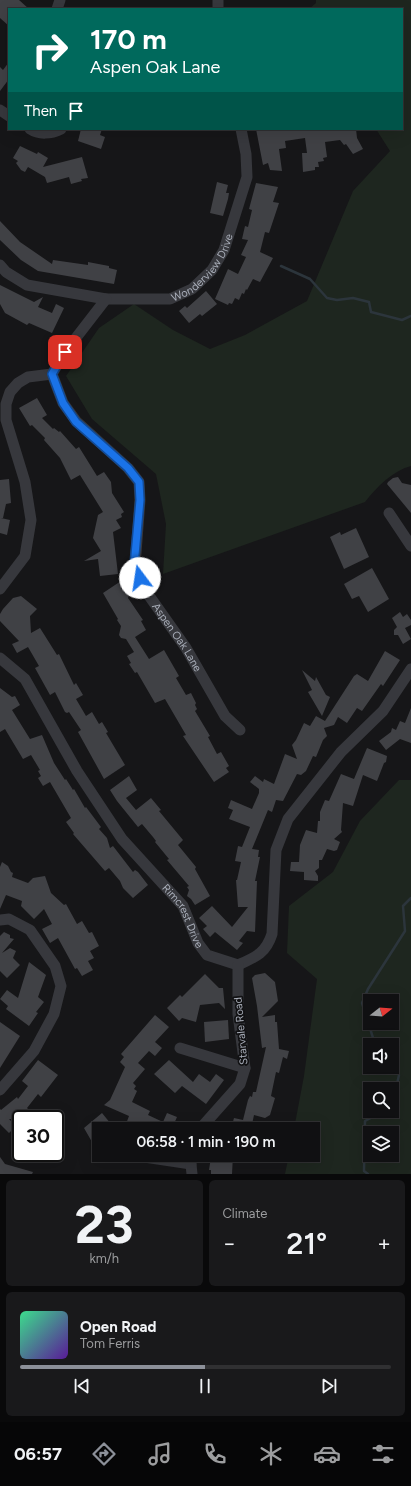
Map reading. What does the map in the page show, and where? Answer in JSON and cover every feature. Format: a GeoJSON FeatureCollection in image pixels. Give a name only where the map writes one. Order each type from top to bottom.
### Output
{"type":"FeatureCollection","features":[{"type":"Feature","properties":{"kind":"street"},"geometry":{"type":"LineString","coordinates":[[32,130],[35,132],[54,132],[59,130]]}},
{"type":"Feature","properties":{"kind":"street","name":"Wonderview Drive"},"geometry":{"type":"LineString","coordinates":[[0,265],[6,272],[27,285],[106,299],[170,299],[192,289],[212,270],[224,250],[247,176],[246,154],[241,130]]}},
{"type":"Feature","properties":{"kind":"street"},"geometry":{"type":"LineString","coordinates":[[0,589],[25,556],[31,520],[26,482],[6,420],[6,404],[10,392],[18,383],[28,377],[52,374],[65,352],[106,299]]}},
{"type":"Feature","properties":{"kind":"street","name":"Aspen Oak Lane"},"geometry":{"type":"LineString","coordinates":[[52,374],[63,403],[76,422],[128,468],[139,482],[140,500],[134,566],[145,590],[186,648],[225,716],[240,730]]}},
{"type":"Feature","properties":{"kind":"street"},"geometry":{"type":"LineString","coordinates":[[389,513],[411,546]]}},
{"type":"Feature","properties":{"kind":"street","name":"Rimcrest Drive"},"geometry":{"type":"LineString","coordinates":[[0,658],[25,679],[77,771],[122,839],[183,906],[198,943],[207,955],[238,965]]}},
{"type":"Feature","properties":{"kind":"street"},"geometry":{"type":"LineString","coordinates":[[238,965],[259,954],[268,947],[272,934],[276,850],[288,819],[341,752],[383,711],[411,669]]}},
{"type":"Feature","properties":{"kind":"street"},"geometry":{"type":"LineString","coordinates":[[0,920],[9,919],[30,930],[55,966],[61,986],[54,1014],[34,1051],[0,1090]]}},
{"type":"Feature","properties":{"kind":"street","name":"Starvale Road"},"geometry":{"type":"LineString","coordinates":[[206,1122],[240,1084],[245,1068],[238,1014],[238,965]]}},
{"type":"Feature","properties":{"kind":"street"},"geometry":{"type":"LineString","coordinates":[[180,1048],[245,1068]]}},
{"type":"Feature","properties":{"kind":"street"},"geometry":{"type":"LineString","coordinates":[[178,1162],[191,1164]]}},
{"type":"Feature","properties":{"kind":"shaded area"},"geometry":{"type":"Polygon","coordinates":[[[316,0],[411,0],[411,466],[404,468],[391,476],[380,485],[365,502],[163,574],[166,524],[156,474],[92,419],[66,376],[99,328],[134,304],[173,330],[210,349],[245,335],[307,301],[353,191],[390,151],[377,130],[403,130],[403,8],[310,8],[316,3],[316,0]]]}},
{"type":"Feature","properties":{"kind":"shaded area"},"geometry":{"type":"Polygon","coordinates":[[[399,780],[411,780],[411,1174],[285,1174],[288,1162],[320,1162],[320,1122],[295,1122],[304,1076],[317,979],[287,953],[289,906],[333,872],[360,821],[399,780]]]}},
{"type":"Feature","properties":{"kind":"building"},"geometry":{"type":"Polygon","coordinates":[[[0,0],[19,0],[28,8],[8,8],[8,25],[0,18],[0,0]]]}},
{"type":"Feature","properties":{"kind":"building"},"geometry":{"type":"Polygon","coordinates":[[[8,63],[8,80],[0,91],[0,67],[3,70],[8,63]]]}},
{"type":"Feature","properties":{"kind":"building"},"geometry":{"type":"Polygon","coordinates":[[[81,130],[102,130],[100,135],[105,137],[101,149],[78,141],[81,130]]]}},
{"type":"Feature","properties":{"kind":"building"},"geometry":{"type":"Polygon","coordinates":[[[256,130],[356,130],[357,138],[363,149],[353,154],[346,144],[344,145],[340,140],[325,142],[327,157],[323,158],[324,161],[318,162],[319,167],[315,167],[315,170],[303,172],[302,153],[307,153],[305,138],[285,141],[286,148],[279,149],[282,171],[270,170],[268,163],[263,165],[256,130]]]}},
{"type":"Feature","properties":{"kind":"building"},"geometry":{"type":"Polygon","coordinates":[[[20,146],[37,154],[38,152],[48,158],[43,167],[82,157],[88,178],[81,179],[82,181],[71,184],[69,177],[47,183],[45,177],[28,167],[25,172],[21,170],[16,163],[18,161],[13,158],[20,146]]]}},
{"type":"Feature","properties":{"kind":"building"},"geometry":{"type":"Polygon","coordinates":[[[217,182],[228,185],[226,193],[229,193],[223,216],[210,213],[217,182]]]}},
{"type":"Feature","properties":{"kind":"building"},"geometry":{"type":"Polygon","coordinates":[[[256,183],[278,187],[273,202],[279,203],[269,233],[265,232],[260,252],[273,258],[260,282],[253,279],[244,294],[242,293],[239,300],[235,298],[232,304],[229,303],[228,305],[215,299],[228,269],[238,274],[246,257],[241,255],[248,240],[242,239],[245,226],[248,227],[252,210],[249,209],[256,183]]]}},
{"type":"Feature","properties":{"kind":"building"},"geometry":{"type":"Polygon","coordinates":[[[0,221],[20,242],[52,264],[53,260],[88,265],[88,262],[109,266],[109,268],[117,270],[114,284],[38,271],[21,260],[0,240],[0,221]]]}},
{"type":"Feature","properties":{"kind":"building"},"geometry":{"type":"Polygon","coordinates":[[[0,285],[34,302],[43,297],[38,307],[52,313],[56,304],[64,308],[52,333],[29,323],[27,325],[5,313],[0,304],[0,285]]]}},
{"type":"Feature","properties":{"kind":"building"},"geometry":{"type":"Polygon","coordinates":[[[206,291],[217,304],[202,316],[200,314],[189,323],[179,311],[185,306],[187,308],[206,291]]]}},
{"type":"Feature","properties":{"kind":"building"},"geometry":{"type":"Polygon","coordinates":[[[37,398],[47,415],[42,418],[53,429],[54,428],[59,432],[60,431],[76,449],[79,447],[97,476],[104,472],[111,482],[112,493],[124,512],[121,514],[122,517],[116,520],[121,528],[113,532],[118,574],[100,576],[98,559],[84,561],[101,551],[93,538],[98,515],[103,512],[80,475],[71,480],[60,458],[44,440],[45,438],[32,425],[30,426],[19,408],[37,398]]]}},
{"type":"Feature","properties":{"kind":"building"},"geometry":{"type":"Polygon","coordinates":[[[398,477],[402,483],[411,485],[411,513],[387,484],[393,478],[398,477]]]}},
{"type":"Feature","properties":{"kind":"building"},"geometry":{"type":"Polygon","coordinates":[[[9,479],[11,503],[6,504],[3,518],[1,518],[10,520],[7,535],[0,533],[0,480],[9,479]]]}},
{"type":"Feature","properties":{"kind":"building"},"geometry":{"type":"Polygon","coordinates":[[[356,528],[369,557],[344,569],[330,537],[340,532],[341,535],[356,528]]]}},
{"type":"Feature","properties":{"kind":"building"},"geometry":{"type":"Polygon","coordinates":[[[372,568],[389,599],[368,612],[359,596],[352,599],[344,584],[372,568]]]}},
{"type":"Feature","properties":{"kind":"building"},"geometry":{"type":"Polygon","coordinates":[[[121,581],[129,595],[128,598],[143,620],[141,621],[146,630],[135,637],[149,659],[164,650],[179,676],[176,678],[186,695],[191,693],[196,703],[195,705],[197,709],[195,711],[210,736],[208,737],[217,754],[221,752],[229,766],[226,768],[229,772],[214,782],[183,736],[186,735],[165,699],[155,703],[137,672],[135,673],[129,664],[131,663],[127,656],[134,652],[126,639],[121,638],[119,635],[121,626],[103,593],[121,581]]]}},
{"type":"Feature","properties":{"kind":"building"},"geometry":{"type":"Polygon","coordinates":[[[21,596],[37,609],[30,616],[31,633],[40,628],[57,655],[59,654],[74,685],[76,683],[83,695],[76,699],[86,716],[92,712],[99,724],[102,722],[108,732],[106,733],[125,765],[104,779],[78,732],[81,730],[69,712],[65,712],[55,692],[50,695],[35,668],[39,666],[28,647],[17,653],[12,644],[19,641],[0,621],[0,614],[3,609],[13,598],[21,596]]]}},
{"type":"Feature","properties":{"kind":"building"},"geometry":{"type":"Polygon","coordinates":[[[400,612],[403,617],[407,614],[411,620],[411,625],[405,628],[411,639],[403,644],[398,635],[394,635],[394,630],[397,627],[392,618],[400,612]]]}},
{"type":"Feature","properties":{"kind":"building"},"geometry":{"type":"Polygon","coordinates":[[[385,651],[400,660],[383,686],[381,684],[362,711],[357,708],[347,723],[338,717],[334,725],[324,728],[327,736],[323,740],[316,757],[313,756],[306,771],[301,775],[297,774],[283,801],[276,800],[272,812],[268,810],[252,849],[259,850],[258,857],[260,857],[255,881],[257,881],[255,932],[247,931],[239,941],[243,943],[237,950],[215,932],[210,937],[203,929],[207,926],[199,918],[212,906],[232,927],[248,907],[238,907],[236,880],[241,862],[235,861],[238,846],[242,847],[250,827],[229,819],[233,810],[228,808],[231,800],[252,809],[259,793],[259,789],[250,782],[255,776],[263,782],[264,779],[274,784],[285,754],[297,759],[292,745],[304,723],[310,726],[316,716],[325,721],[354,676],[357,674],[368,681],[385,651]]]}},
{"type":"Feature","properties":{"kind":"building"},"geometry":{"type":"Polygon","coordinates":[[[302,670],[315,681],[316,677],[326,695],[330,697],[322,716],[308,692],[312,690],[302,670]]]}},
{"type":"Feature","properties":{"kind":"building"},"geometry":{"type":"Polygon","coordinates":[[[0,688],[12,697],[15,696],[20,705],[12,710],[30,739],[42,735],[54,763],[65,780],[66,779],[73,790],[74,789],[85,808],[86,807],[101,827],[99,829],[107,838],[110,848],[113,846],[133,872],[135,870],[138,872],[148,885],[133,898],[123,888],[120,881],[109,868],[105,871],[73,834],[74,833],[66,822],[71,818],[50,782],[43,786],[38,778],[41,776],[38,771],[40,770],[31,755],[23,759],[5,729],[0,732],[0,688]]]}},
{"type":"Feature","properties":{"kind":"building"},"geometry":{"type":"Polygon","coordinates":[[[411,708],[411,743],[400,739],[386,750],[379,741],[391,732],[392,728],[396,730],[400,721],[405,723],[411,708]]]}},
{"type":"Feature","properties":{"kind":"building"},"geometry":{"type":"Polygon","coordinates":[[[367,748],[387,756],[386,762],[384,763],[377,781],[363,775],[353,806],[343,803],[342,832],[334,839],[340,842],[337,850],[334,851],[327,849],[322,860],[319,860],[319,868],[315,871],[318,876],[318,881],[304,880],[304,872],[290,871],[291,862],[299,862],[300,845],[306,830],[317,833],[318,821],[320,821],[320,812],[325,800],[329,801],[341,774],[354,779],[367,748]]]}},
{"type":"Feature","properties":{"kind":"building"},"geometry":{"type":"Polygon","coordinates":[[[129,776],[137,790],[126,798],[136,810],[151,798],[161,810],[159,811],[183,840],[178,845],[196,867],[195,869],[210,896],[195,905],[187,896],[189,890],[187,887],[189,886],[167,860],[169,859],[155,842],[156,841],[142,824],[138,827],[110,790],[129,776]]]}},
{"type":"Feature","properties":{"kind":"building"},"geometry":{"type":"Polygon","coordinates":[[[2,862],[8,866],[13,873],[12,877],[28,883],[33,878],[45,876],[51,893],[64,905],[66,904],[77,924],[82,921],[89,933],[92,932],[99,946],[90,951],[94,958],[88,961],[93,970],[82,976],[77,968],[75,969],[58,938],[50,943],[42,929],[52,924],[44,909],[34,919],[21,906],[22,901],[6,895],[0,909],[0,867],[2,862]]]}},
{"type":"Feature","properties":{"kind":"building"},"geometry":{"type":"Polygon","coordinates":[[[4,932],[10,935],[10,938],[14,939],[2,953],[10,948],[16,951],[13,958],[20,965],[7,978],[0,971],[0,936],[4,932]]]}},
{"type":"Feature","properties":{"kind":"building"},"geometry":{"type":"Polygon","coordinates":[[[29,962],[46,975],[38,997],[44,1002],[36,1012],[38,1013],[29,1026],[6,1009],[8,1006],[0,999],[7,990],[18,998],[29,962]]]}},
{"type":"Feature","properties":{"kind":"building"},"geometry":{"type":"Polygon","coordinates":[[[265,973],[275,982],[278,1001],[262,1017],[275,1015],[279,1049],[289,1051],[287,1059],[283,1057],[279,1073],[276,1072],[271,1096],[275,1098],[270,1115],[265,1118],[254,1115],[252,1122],[233,1122],[234,1118],[243,1120],[248,1100],[250,1096],[252,1097],[253,1092],[256,1092],[266,1047],[262,1048],[252,978],[255,975],[265,973]]]}},
{"type":"Feature","properties":{"kind":"building"},"geometry":{"type":"Polygon","coordinates":[[[205,974],[219,988],[223,988],[225,1009],[219,1003],[200,1005],[196,1022],[182,1018],[179,1021],[167,1008],[180,995],[182,997],[205,974]]]}},
{"type":"Feature","properties":{"kind":"building"},"geometry":{"type":"Polygon","coordinates":[[[155,1015],[169,1027],[155,1042],[162,1048],[155,1056],[149,1051],[138,1063],[145,1069],[133,1083],[136,1086],[134,1089],[137,1091],[132,1102],[150,1111],[148,1115],[163,1122],[127,1122],[129,1116],[104,1105],[110,1100],[125,1067],[120,1062],[124,1057],[121,1054],[155,1015]]]}},
{"type":"Feature","properties":{"kind":"building"},"geometry":{"type":"Polygon","coordinates":[[[228,1020],[229,1039],[205,1042],[204,1022],[228,1020]]]}},
{"type":"Feature","properties":{"kind":"building"},"geometry":{"type":"Polygon","coordinates":[[[0,1022],[20,1036],[0,1068],[0,1022]]]}},
{"type":"Feature","properties":{"kind":"building"},"geometry":{"type":"Polygon","coordinates":[[[38,1060],[58,1075],[41,1097],[38,1094],[27,1108],[29,1110],[12,1110],[12,1119],[9,1119],[12,1122],[12,1130],[9,1133],[0,1124],[0,1109],[1,1110],[17,1097],[18,1099],[28,1086],[22,1081],[38,1060]]]}},
{"type":"Feature","properties":{"kind":"building"},"geometry":{"type":"Polygon","coordinates":[[[169,1060],[193,1082],[199,1074],[210,1082],[216,1074],[224,1080],[206,1104],[182,1086],[175,1093],[154,1074],[169,1060]]]}},
{"type":"Feature","properties":{"kind":"building"},"geometry":{"type":"Polygon","coordinates":[[[102,1113],[109,1122],[92,1122],[92,1142],[84,1128],[102,1113]]]}},
{"type":"Feature","properties":{"kind":"building"},"geometry":{"type":"Polygon","coordinates":[[[167,1113],[177,1117],[175,1122],[163,1122],[167,1113]]]}},
{"type":"Feature","properties":{"kind":"building"},"geometry":{"type":"Polygon","coordinates":[[[0,1157],[5,1164],[33,1172],[32,1174],[0,1174],[0,1157]]]}},
{"type":"Feature","properties":{"kind":"building"},"geometry":{"type":"Polygon","coordinates":[[[210,1162],[233,1162],[232,1174],[211,1174],[211,1170],[209,1170],[210,1162]]]}},
{"type":"Feature","properties":{"kind":"waterway"},"geometry":{"type":"LineString","coordinates":[[281,266],[310,279],[327,298],[337,300],[353,298],[369,302],[371,312],[402,320],[411,316]]}},
{"type":"Feature","properties":{"kind":"waterway"},"geometry":{"type":"LineString","coordinates":[[373,1038],[362,1003],[368,989],[405,931],[403,906],[411,898]]}},
{"type":"Feature","properties":{"kind":"waterway"},"geometry":{"type":"LineString","coordinates":[[397,1082],[398,1074]]}},
{"type":"Feature","properties":{"kind":"waterway"},"geometry":{"type":"LineString","coordinates":[[368,1174],[364,1171],[365,1121],[371,1118]]}},
{"type":"Feature","properties":{"kind":"route"},"geometry":{"type":"LineString","coordinates":[[65,352],[52,374],[63,403],[76,422],[128,468],[139,482],[140,500],[134,566],[140,578]]}}]}
